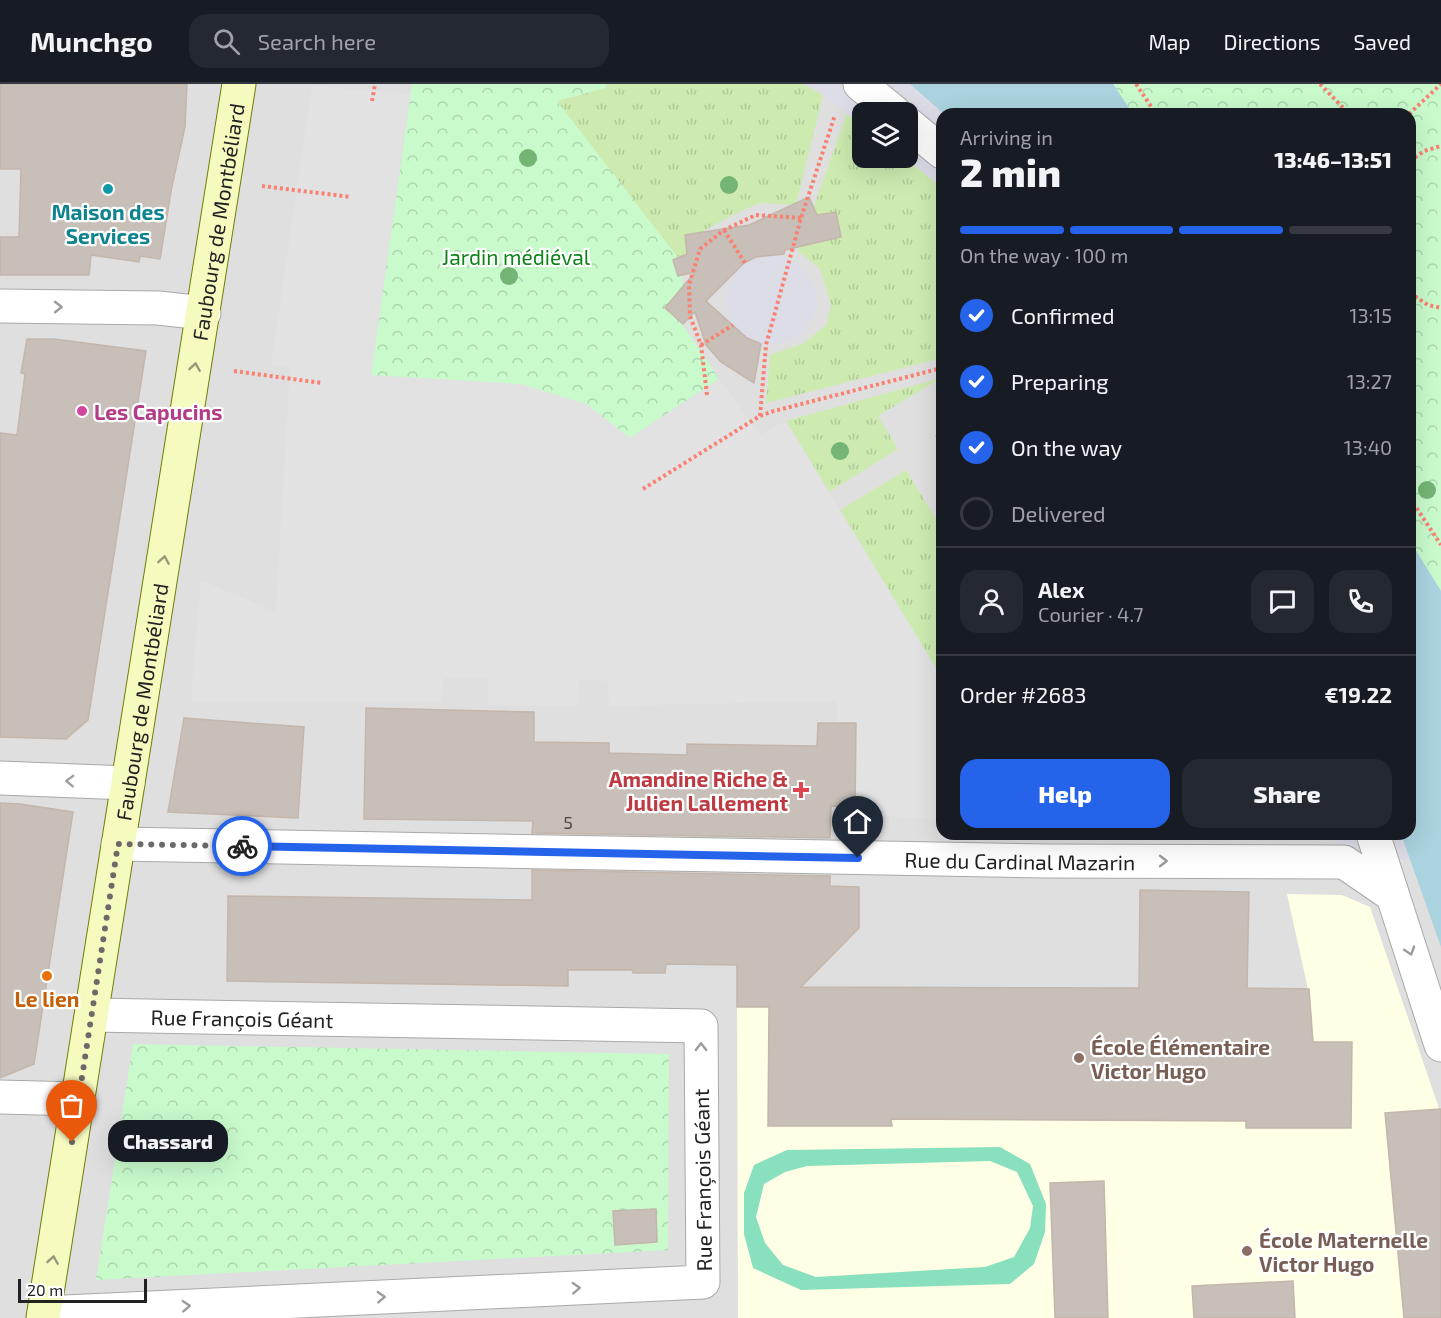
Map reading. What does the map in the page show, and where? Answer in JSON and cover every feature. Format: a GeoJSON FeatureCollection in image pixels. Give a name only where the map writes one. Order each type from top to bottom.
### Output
{"type":"FeatureCollection","features":[{"type":"Feature","properties":{"kind":"main road","name":"Faubourg de Montbéliard"},"geometry":{"type":"LineString","coordinates":[[44,1316],[239,84]]}},
{"type":"Feature","properties":{"kind":"street"},"geometry":{"type":"LineString","coordinates":[[849,95],[868,102]]}},
{"type":"Feature","properties":{"kind":"street"},"geometry":{"type":"LineString","coordinates":[[918,132],[936,147]]}},
{"type":"Feature","properties":{"kind":"street"},"geometry":{"type":"LineString","coordinates":[[0,306],[158,308],[204,313]]}},
{"type":"Feature","properties":{"kind":"street"},"geometry":{"type":"LineString","coordinates":[[0,778],[128,783]]}},
{"type":"Feature","properties":{"kind":"street"},"geometry":{"type":"LineString","coordinates":[[1375,840],[1441,1045]]}},
{"type":"Feature","properties":{"kind":"street","name":"Rue du Cardinal Mazarin"},"geometry":{"type":"LineString","coordinates":[[118,844],[1045,861],[1344,862],[1392,895]]}},
{"type":"Feature","properties":{"kind":"street","name":"Rue François Géant"},"geometry":{"type":"LineString","coordinates":[[44,1316],[703,1282],[701,1026],[92,1015]]}},
{"type":"Feature","properties":{"kind":"street"},"geometry":{"type":"LineString","coordinates":[[0,1097],[79,1099]]}},
{"type":"Feature","properties":{"kind":"path"},"geometry":{"type":"LineString","coordinates":[[372,101],[375,84]]}},
{"type":"Feature","properties":{"kind":"path"},"geometry":{"type":"LineString","coordinates":[[1136,84],[1152,108]]}},
{"type":"Feature","properties":{"kind":"path"},"geometry":{"type":"LineString","coordinates":[[1320,84],[1343,108]]}},
{"type":"Feature","properties":{"kind":"path"},"geometry":{"type":"LineString","coordinates":[[1415,108],[1441,84]]}},
{"type":"Feature","properties":{"kind":"path"},"geometry":{"type":"LineString","coordinates":[[760,416],[766,345],[801,218],[849,95]]}},
{"type":"Feature","properties":{"kind":"path"},"geometry":{"type":"LineString","coordinates":[[1416,157],[1424,151],[1441,146]]}},
{"type":"Feature","properties":{"kind":"path"},"geometry":{"type":"LineString","coordinates":[[224,181],[351,197]]}},
{"type":"Feature","properties":{"kind":"path"},"geometry":{"type":"LineString","coordinates":[[707,395],[701,345],[690,316],[689,285],[700,249],[724,230],[756,215],[801,218]]}},
{"type":"Feature","properties":{"kind":"path"},"geometry":{"type":"LineString","coordinates":[[724,230],[745,263]]}},
{"type":"Feature","properties":{"kind":"path"},"geometry":{"type":"LineString","coordinates":[[1416,297],[1428,305],[1441,308]]}},
{"type":"Feature","properties":{"kind":"path"},"geometry":{"type":"LineString","coordinates":[[701,345],[733,325]]}},
{"type":"Feature","properties":{"kind":"path"},"geometry":{"type":"LineString","coordinates":[[195,366],[322,383]]}},
{"type":"Feature","properties":{"kind":"path"},"geometry":{"type":"LineString","coordinates":[[643,489],[760,416],[936,370]]}},
{"type":"Feature","properties":{"kind":"path"},"geometry":{"type":"LineString","coordinates":[[1416,507],[1440,541]]}},
{"type":"Feature","properties":{"kind":"shaded area"},"geometry":{"type":"Polygon","coordinates":[[[0,84],[1441,84],[1441,1318],[0,1318],[0,84]]]}},
{"type":"Feature","properties":{"kind":"shaded area"},"geometry":{"type":"Polygon","coordinates":[[[804,84],[910,84],[937,108],[936,183],[917,168],[918,102],[852,102],[852,117],[804,84]]]}},
{"type":"Feature","properties":{"kind":"shaded area"},"geometry":{"type":"Polygon","coordinates":[[[312,86],[410,94],[371,375],[521,384],[586,404],[630,438],[719,379],[760,435],[786,421],[936,668],[936,820],[836,813],[837,701],[609,706],[608,681],[579,680],[577,706],[488,705],[488,678],[444,678],[441,703],[191,701],[201,580],[276,612],[290,367],[271,366],[312,86]]]}},
{"type":"Feature","properties":{"kind":"shaded area"},"geometry":{"type":"Polygon","coordinates":[[[771,255],[788,258],[803,268],[813,283],[816,300],[813,317],[803,332],[788,342],[771,345],[754,342],[739,332],[729,317],[726,300],[729,283],[739,268],[754,258],[771,255]]]}},
{"type":"Feature","properties":{"kind":"shaded area"},"geometry":{"type":"Polygon","coordinates":[[[1333,840],[1403,840],[1410,860],[1340,844],[1333,840]]]}},
{"type":"Feature","properties":{"kind":"shaded area","name":"École Élémentaire Victor Hugo"},"geometry":{"type":"Polygon","coordinates":[[[1287,894],[1342,895],[1370,907],[1441,1114],[1441,1318],[738,1318],[737,987],[1308,989],[1287,894]]]}},
{"type":"Feature","properties":{"kind":"green space","name":"Jardin médiéval"},"geometry":{"type":"Polygon","coordinates":[[[412,84],[607,84],[605,88],[557,101],[682,263],[683,325],[719,379],[630,438],[586,404],[371,376],[412,84]]]}},
{"type":"Feature","properties":{"kind":"green space"},"geometry":{"type":"Polygon","coordinates":[[[607,84],[804,84],[823,95],[796,205],[760,203],[735,214],[705,230],[682,263],[556,101],[605,88],[607,84]]]}},
{"type":"Feature","properties":{"kind":"green space"},"geometry":{"type":"Polygon","coordinates":[[[1113,84],[1441,84],[1441,591],[1416,551],[1416,108],[1129,108],[1113,84]]]}},
{"type":"Feature","properties":{"kind":"green space"},"geometry":{"type":"Polygon","coordinates":[[[847,113],[852,117],[852,168],[917,168],[936,183],[936,360],[766,403],[770,355],[804,343],[826,325],[831,305],[820,269],[798,251],[847,113]]]}},
{"type":"Feature","properties":{"kind":"green space"},"geometry":{"type":"Polygon","coordinates":[[[936,379],[878,416],[898,449],[829,492],[786,421],[936,379]]]}},
{"type":"Feature","properties":{"kind":"green space"},"geometry":{"type":"Polygon","coordinates":[[[906,470],[936,519],[936,668],[840,510],[906,470]]]}},
{"type":"Feature","properties":{"kind":"green space"},"geometry":{"type":"Polygon","coordinates":[[[133,1044],[669,1054],[668,1250],[96,1280],[133,1044]]]}},
{"type":"Feature","properties":{"kind":"green space"},"geometry":{"type":"Polygon","coordinates":[[[1000,1147],[1030,1164],[1046,1204],[1045,1232],[1034,1264],[1010,1284],[801,1290],[753,1268],[744,1234],[744,1193],[754,1165],[787,1150],[1000,1147]],[[990,1161],[807,1166],[785,1172],[764,1184],[756,1217],[765,1243],[783,1265],[816,1277],[985,1267],[1014,1257],[1030,1228],[1033,1206],[1017,1172],[990,1161]]]}},
{"type":"Feature","properties":{"kind":"water"},"geometry":{"type":"Polygon","coordinates":[[[910,84],[1113,84],[1129,108],[937,108],[910,84]]]}},
{"type":"Feature","properties":{"kind":"water"},"geometry":{"type":"Polygon","coordinates":[[[1416,551],[1441,591],[1441,947],[1403,840],[1416,840],[1416,551]]]}},
{"type":"Feature","properties":{"kind":"building"},"geometry":{"type":"Polygon","coordinates":[[[0,84],[187,84],[185,127],[160,259],[140,256],[139,262],[91,255],[89,275],[0,275],[0,237],[19,237],[21,169],[0,169],[0,84]]]}},
{"type":"Feature","properties":{"kind":"building"},"geometry":{"type":"Polygon","coordinates":[[[809,197],[817,215],[836,212],[841,237],[785,250],[784,254],[756,257],[744,263],[706,301],[747,338],[761,344],[754,383],[721,362],[706,345],[695,312],[683,324],[665,308],[695,272],[678,276],[673,260],[687,254],[685,235],[749,225],[809,197]]]}},
{"type":"Feature","properties":{"kind":"building"},"geometry":{"type":"Polygon","coordinates":[[[27,339],[54,339],[146,351],[88,720],[66,739],[0,737],[0,433],[17,435],[25,374],[21,373],[27,339]]]}},
{"type":"Feature","properties":{"kind":"building"},"geometry":{"type":"Polygon","coordinates":[[[366,708],[534,712],[534,742],[609,743],[609,753],[687,755],[687,744],[817,746],[818,723],[856,723],[855,807],[831,806],[830,838],[532,833],[533,821],[364,819],[366,708]]]}},
{"type":"Feature","properties":{"kind":"building"},"geometry":{"type":"Polygon","coordinates":[[[184,718],[304,727],[298,818],[168,812],[184,718]]]}},
{"type":"Feature","properties":{"kind":"building"},"geometry":{"type":"Polygon","coordinates":[[[0,803],[73,812],[34,1064],[0,1078],[0,803]]]}},
{"type":"Feature","properties":{"kind":"building"},"geometry":{"type":"Polygon","coordinates":[[[532,870],[830,876],[830,886],[859,887],[859,928],[801,987],[1139,988],[1140,890],[1249,892],[1247,988],[1309,989],[1313,1042],[1352,1042],[1351,1128],[1246,1128],[1246,1121],[891,1119],[892,1126],[768,1126],[769,1007],[737,1007],[737,965],[666,964],[665,973],[633,973],[632,970],[568,970],[568,986],[227,981],[228,896],[532,900],[532,870]]]}},
{"type":"Feature","properties":{"kind":"building"},"geometry":{"type":"Polygon","coordinates":[[[1441,1109],[1441,1318],[1404,1318],[1385,1113],[1441,1109]]]}},
{"type":"Feature","properties":{"kind":"building"},"geometry":{"type":"Polygon","coordinates":[[[1104,1181],[1108,1318],[1055,1318],[1050,1183],[1104,1181]]]}},
{"type":"Feature","properties":{"kind":"building"},"geometry":{"type":"Polygon","coordinates":[[[656,1209],[657,1242],[615,1245],[613,1211],[656,1209]]]}},
{"type":"Feature","properties":{"kind":"building"},"geometry":{"type":"Polygon","coordinates":[[[1293,1281],[1295,1318],[1194,1318],[1192,1286],[1293,1281]]]}},
{"type":"Feature","properties":{"kind":"way so far"},"geometry":{"type":"LineString","coordinates":[[72,1142],[118,844],[242,846]]}},
{"type":"Feature","properties":{"kind":"place","name":"Maison des Services"},"geometry":{"type":"Point","coordinates":[108,189]}},
{"type":"Feature","properties":{"kind":"place","name":"Les Capucins"},"geometry":{"type":"Point","coordinates":[82,411]}},
{"type":"Feature","properties":{"kind":"place","name":"Amandine Riche & Julien Lallement"},"geometry":{"type":"Point","coordinates":[801,790]}},
{"type":"Feature","properties":{"kind":"place","name":"Le lien"},"geometry":{"type":"Point","coordinates":[47,976]}},
{"type":"Feature","properties":{"kind":"place","name":"École Élémentaire Victor Hugo"},"geometry":{"type":"Point","coordinates":[1079,1058]}},
{"type":"Feature","properties":{"kind":"place","name":"Chassard"},"geometry":{"type":"Point","coordinates":[72,1142]}},
{"type":"Feature","properties":{"kind":"place","name":"École Maternelle Victor Hugo"},"geometry":{"type":"Point","coordinates":[1247,1251]}},
{"type":"Feature","properties":{"kind":"route"},"geometry":{"type":"LineString","coordinates":[[242,846],[858,858]]}}]}
